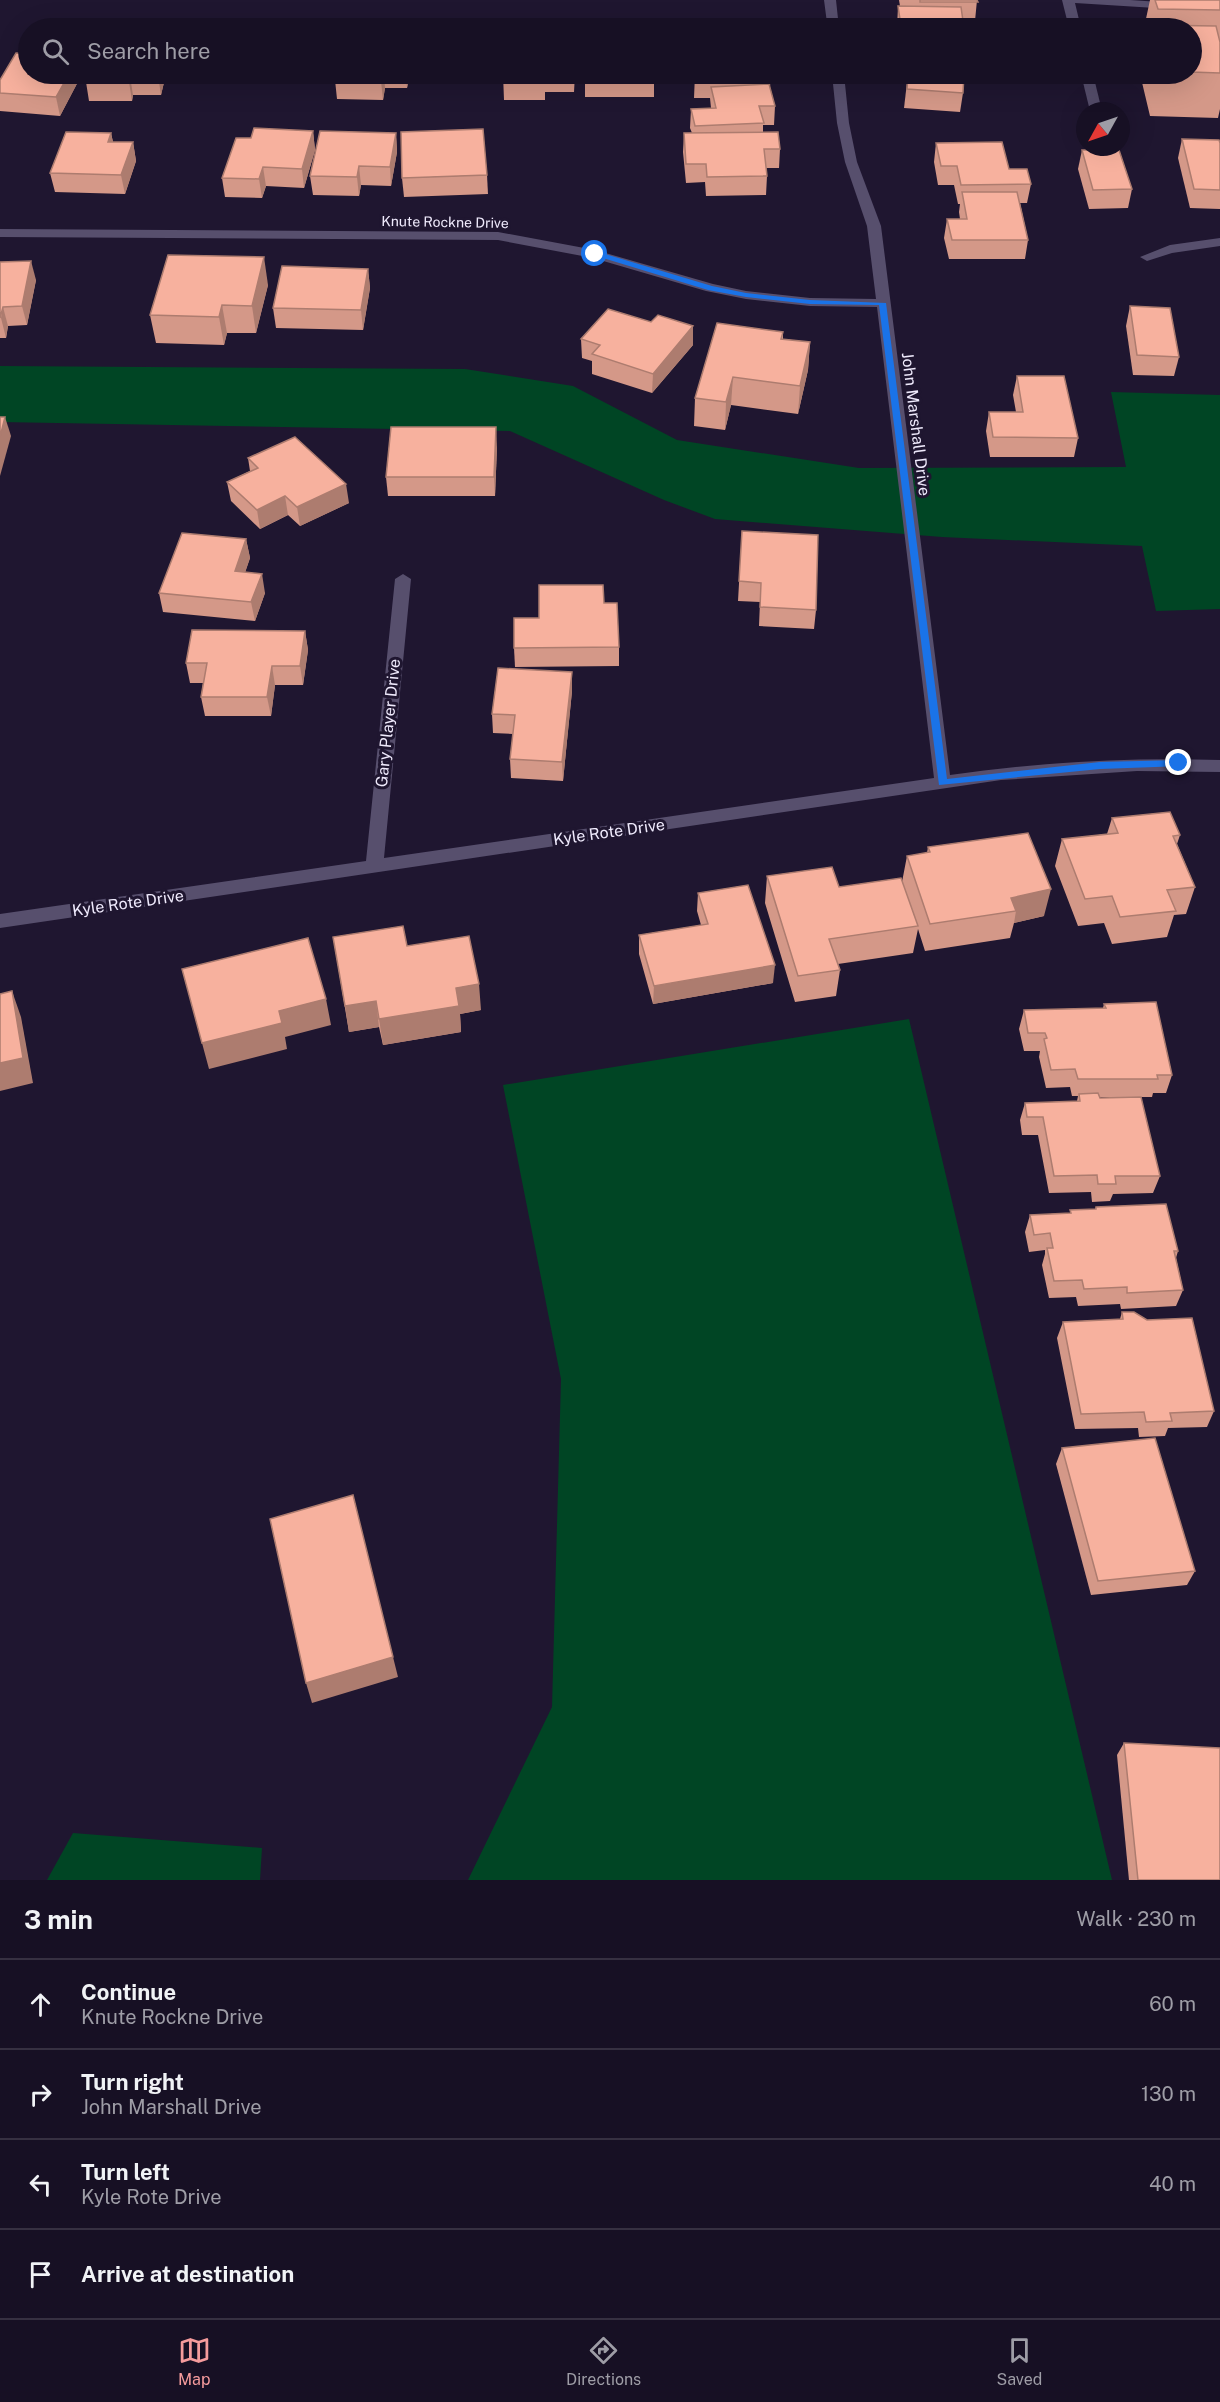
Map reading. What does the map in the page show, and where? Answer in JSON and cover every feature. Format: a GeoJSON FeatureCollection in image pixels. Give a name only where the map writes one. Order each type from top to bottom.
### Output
{"type":"FeatureCollection","features":[{"type":"Feature","properties":{"kind":"street"},"geometry":{"type":"LineString","coordinates":[[830,0],[832,18]]}},
{"type":"Feature","properties":{"kind":"street"},"geometry":{"type":"LineString","coordinates":[[1068,0],[1072,18]]}},
{"type":"Feature","properties":{"kind":"street"},"geometry":{"type":"LineString","coordinates":[[1074,0],[1220,9]]}},
{"type":"Feature","properties":{"kind":"street","name":"John Marshall Drive"},"geometry":{"type":"LineString","coordinates":[[839,84],[843,123],[851,162],[874,226],[943,783]]}},
{"type":"Feature","properties":{"kind":"street"},"geometry":{"type":"LineString","coordinates":[[1089,84],[1094,102]]}},
{"type":"Feature","properties":{"kind":"street","name":"Knute Rockne Drive"},"geometry":{"type":"LineString","coordinates":[[0,233],[498,236],[595,254],[711,288],[746,295],[810,302],[882,303]]}},
{"type":"Feature","properties":{"kind":"street"},"geometry":{"type":"LineString","coordinates":[[1147,257],[1170,249],[1220,242]]}},
{"type":"Feature","properties":{"kind":"street","name":"Gary Player Drive"},"geometry":{"type":"LineString","coordinates":[[374,867],[403,579]]}},
{"type":"Feature","properties":{"kind":"street","name":"Kyle Rote Drive"},"geometry":{"type":"LineString","coordinates":[[0,921],[943,783],[1100,765],[1179,763],[1220,766]]}},
{"type":"Feature","properties":{"kind":"green space"},"geometry":{"type":"Polygon","coordinates":[[[0,366],[465,369],[573,386],[677,440],[859,468],[1126,467],[1111,392],[1220,395],[1220,609],[1156,611],[1142,546],[942,537],[715,519],[664,500],[510,431],[0,422],[0,366]]]}},
{"type":"Feature","properties":{"kind":"green space"},"geometry":{"type":"Polygon","coordinates":[[[909,1019],[1112,1880],[468,1880],[552,1707],[561,1379],[503,1085],[909,1019]]]}},
{"type":"Feature","properties":{"kind":"green space"},"geometry":{"type":"Polygon","coordinates":[[[73,1833],[262,1848],[260,1880],[47,1880],[73,1833]]]}},
{"type":"Feature","properties":{"kind":"building"},"geometry":{"type":"Polygon","coordinates":[[[920,0],[977,0],[978,2],[920,2],[920,0]]]}},
{"type":"Feature","properties":{"kind":"building"},"geometry":{"type":"Polygon","coordinates":[[[1155,0],[1220,0],[1220,10],[1158,9],[1155,0]]]}},
{"type":"Feature","properties":{"kind":"building"},"geometry":{"type":"Polygon","coordinates":[[[898,6],[961,7],[963,18],[900,18],[898,6]]]}},
{"type":"Feature","properties":{"kind":"building"},"geometry":{"type":"Polygon","coordinates":[[[1202,26],[1216,26],[1220,42],[1220,73],[1202,72],[1202,26]]]}},
{"type":"Feature","properties":{"kind":"building"},"geometry":{"type":"Polygon","coordinates":[[[16,53],[18,53],[18,84],[63,84],[56,97],[0,93],[0,80],[16,53]]]}},
{"type":"Feature","properties":{"kind":"building"},"geometry":{"type":"Polygon","coordinates":[[[769,84],[775,106],[759,106],[764,123],[695,126],[691,109],[716,108],[711,87],[769,84]]]}},
{"type":"Feature","properties":{"kind":"building"},"geometry":{"type":"Polygon","coordinates":[[[907,84],[963,84],[963,93],[907,89],[907,84]]]}},
{"type":"Feature","properties":{"kind":"building"},"geometry":{"type":"Polygon","coordinates":[[[254,128],[313,131],[302,169],[263,167],[259,179],[222,178],[236,138],[251,138],[254,128]]]}},
{"type":"Feature","properties":{"kind":"building"},"geometry":{"type":"Polygon","coordinates":[[[483,129],[487,175],[402,178],[401,132],[483,129]]]}},
{"type":"Feature","properties":{"kind":"building"},"geometry":{"type":"Polygon","coordinates":[[[320,131],[396,133],[390,167],[359,166],[357,177],[310,176],[320,131]]]}},
{"type":"Feature","properties":{"kind":"building"},"geometry":{"type":"Polygon","coordinates":[[[66,132],[111,133],[108,142],[133,142],[121,175],[50,173],[66,132]]]}},
{"type":"Feature","properties":{"kind":"building"},"geometry":{"type":"Polygon","coordinates":[[[778,132],[780,149],[764,149],[767,176],[707,177],[706,164],[686,164],[684,133],[778,132]]]}},
{"type":"Feature","properties":{"kind":"building"},"geometry":{"type":"Polygon","coordinates":[[[1182,139],[1219,140],[1220,190],[1194,189],[1182,139]]]}},
{"type":"Feature","properties":{"kind":"building"},"geometry":{"type":"Polygon","coordinates":[[[1002,142],[1009,169],[1027,169],[1031,184],[961,185],[957,166],[941,166],[936,143],[1002,142]]]}},
{"type":"Feature","properties":{"kind":"building"},"geometry":{"type":"Polygon","coordinates":[[[1084,156],[1121,156],[1132,189],[1093,190],[1084,156]]]}},
{"type":"Feature","properties":{"kind":"building"},"geometry":{"type":"Polygon","coordinates":[[[962,192],[1017,192],[1028,240],[952,240],[947,219],[967,219],[962,192]]]}},
{"type":"Feature","properties":{"kind":"building"},"geometry":{"type":"Polygon","coordinates":[[[168,255],[264,257],[252,306],[222,305],[219,317],[150,315],[168,255]]]}},
{"type":"Feature","properties":{"kind":"building"},"geometry":{"type":"Polygon","coordinates":[[[31,261],[22,306],[3,307],[0,318],[0,262],[31,261]]]}},
{"type":"Feature","properties":{"kind":"building"},"geometry":{"type":"Polygon","coordinates":[[[282,266],[368,269],[361,310],[273,308],[282,266]]]}},
{"type":"Feature","properties":{"kind":"building"},"geometry":{"type":"Polygon","coordinates":[[[1130,306],[1170,308],[1179,357],[1137,355],[1130,306]]]}},
{"type":"Feature","properties":{"kind":"building"},"geometry":{"type":"Polygon","coordinates":[[[608,309],[651,322],[658,315],[693,326],[653,374],[592,354],[600,345],[581,339],[608,309]]]}},
{"type":"Feature","properties":{"kind":"building"},"geometry":{"type":"Polygon","coordinates":[[[717,323],[783,332],[781,339],[810,342],[800,386],[733,377],[726,402],[695,398],[717,323]]]}},
{"type":"Feature","properties":{"kind":"building"},"geometry":{"type":"Polygon","coordinates":[[[1017,376],[1064,376],[1078,438],[993,437],[989,412],[1023,412],[1017,376]]]}},
{"type":"Feature","properties":{"kind":"building"},"geometry":{"type":"Polygon","coordinates":[[[0,417],[5,417],[0,437],[0,417]]]}},
{"type":"Feature","properties":{"kind":"building"},"geometry":{"type":"Polygon","coordinates":[[[391,427],[496,427],[494,477],[386,477],[391,427]]]}},
{"type":"Feature","properties":{"kind":"building"},"geometry":{"type":"Polygon","coordinates":[[[295,437],[346,484],[297,507],[285,496],[257,510],[227,482],[258,468],[248,458],[295,437]]]}},
{"type":"Feature","properties":{"kind":"building"},"geometry":{"type":"Polygon","coordinates":[[[742,531],[818,535],[816,610],[760,607],[761,583],[739,581],[742,531]]]}},
{"type":"Feature","properties":{"kind":"building"},"geometry":{"type":"Polygon","coordinates":[[[182,533],[246,539],[235,571],[262,574],[251,602],[159,593],[182,533]]]}},
{"type":"Feature","properties":{"kind":"building"},"geometry":{"type":"Polygon","coordinates":[[[539,585],[603,585],[604,603],[617,603],[619,647],[514,648],[514,618],[539,618],[539,585]]]}},
{"type":"Feature","properties":{"kind":"building"},"geometry":{"type":"Polygon","coordinates":[[[192,630],[305,631],[300,666],[272,666],[267,697],[201,697],[207,663],[186,663],[192,630]]]}},
{"type":"Feature","properties":{"kind":"building"},"geometry":{"type":"Polygon","coordinates":[[[498,668],[572,672],[562,762],[510,759],[515,715],[492,714],[498,668]]]}},
{"type":"Feature","properties":{"kind":"building"},"geometry":{"type":"Polygon","coordinates":[[[1170,812],[1180,835],[1173,836],[1195,887],[1167,890],[1176,911],[1120,917],[1112,896],[1085,899],[1062,839],[1118,833],[1112,818],[1170,812]]]}},
{"type":"Feature","properties":{"kind":"building"},"geometry":{"type":"Polygon","coordinates":[[[1028,833],[1051,889],[1011,898],[1016,911],[930,924],[907,856],[930,852],[928,847],[1028,833]]]}},
{"type":"Feature","properties":{"kind":"building"},"geometry":{"type":"Polygon","coordinates":[[[832,867],[839,887],[901,878],[918,926],[829,939],[840,970],[798,976],[767,876],[832,867]]]}},
{"type":"Feature","properties":{"kind":"building"},"geometry":{"type":"Polygon","coordinates":[[[748,885],[775,965],[654,986],[639,935],[708,924],[698,893],[748,885]]]}},
{"type":"Feature","properties":{"kind":"building"},"geometry":{"type":"Polygon","coordinates":[[[403,926],[407,946],[469,936],[479,984],[456,988],[459,1006],[379,1019],[376,1001],[345,1006],[333,937],[403,926]]]}},
{"type":"Feature","properties":{"kind":"building"},"geometry":{"type":"Polygon","coordinates":[[[308,938],[326,999],[279,1011],[282,1023],[202,1043],[182,969],[308,938]]]}},
{"type":"Feature","properties":{"kind":"building"},"geometry":{"type":"Polygon","coordinates":[[[12,991],[23,1058],[0,1063],[0,994],[12,991]]]}},
{"type":"Feature","properties":{"kind":"building"},"geometry":{"type":"Polygon","coordinates":[[[1156,1002],[1172,1075],[1157,1075],[1158,1079],[1078,1079],[1075,1069],[1051,1070],[1044,1039],[1047,1038],[1045,1033],[1028,1033],[1024,1010],[1106,1008],[1104,1004],[1156,1002]]]}},
{"type":"Feature","properties":{"kind":"building"},"geometry":{"type":"Polygon","coordinates":[[[1098,1093],[1100,1098],[1141,1097],[1160,1176],[1115,1176],[1116,1184],[1098,1184],[1097,1175],[1054,1176],[1043,1117],[1027,1117],[1025,1103],[1080,1101],[1079,1094],[1098,1093]]]}},
{"type":"Feature","properties":{"kind":"building"},"geometry":{"type":"Polygon","coordinates":[[[1166,1204],[1178,1251],[1174,1251],[1183,1290],[1127,1293],[1127,1287],[1084,1289],[1082,1280],[1054,1281],[1047,1248],[1053,1248],[1050,1233],[1034,1235],[1030,1215],[1071,1213],[1070,1210],[1096,1209],[1096,1207],[1166,1204]]]}},
{"type":"Feature","properties":{"kind":"building"},"geometry":{"type":"Polygon","coordinates":[[[1122,1312],[1134,1312],[1147,1320],[1192,1318],[1214,1411],[1170,1413],[1172,1421],[1146,1422],[1144,1412],[1081,1414],[1063,1322],[1123,1319],[1122,1312]]]}},
{"type":"Feature","properties":{"kind":"building"},"geometry":{"type":"Polygon","coordinates":[[[1155,1438],[1195,1571],[1098,1581],[1062,1448],[1155,1438]]]}},
{"type":"Feature","properties":{"kind":"building"},"geometry":{"type":"Polygon","coordinates":[[[353,1495],[393,1657],[306,1683],[270,1519],[353,1495]]]}},
{"type":"Feature","properties":{"kind":"building"},"geometry":{"type":"Polygon","coordinates":[[[1124,1743],[1220,1748],[1220,1880],[1138,1880],[1124,1743]]]}},
{"type":"Feature","properties":{"kind":"route"},"geometry":{"type":"LineString","coordinates":[[595,254],[711,288],[746,295],[810,302],[882,303],[943,783],[1001,774],[1100,765],[1179,763]]}}]}
